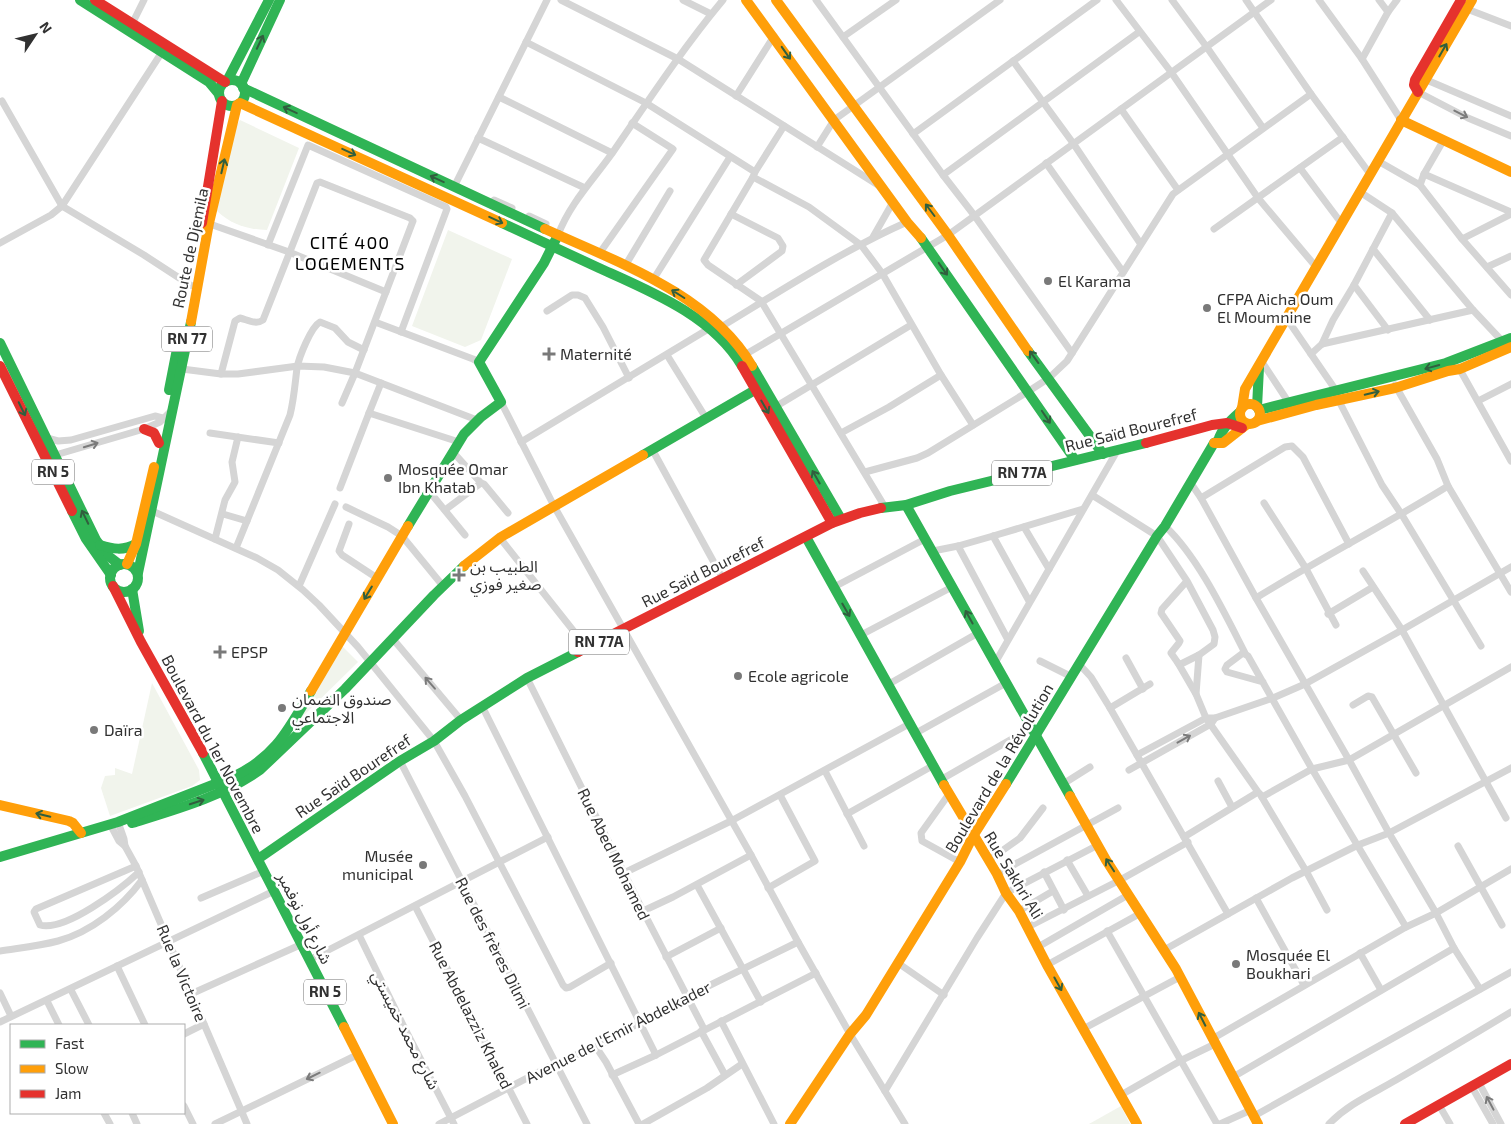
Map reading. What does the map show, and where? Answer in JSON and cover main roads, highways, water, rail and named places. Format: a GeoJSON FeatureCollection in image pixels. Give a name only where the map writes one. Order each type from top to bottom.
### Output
{"type":"FeatureCollection","features":[{"type":"Feature","properties":{"kind":"main road"},"geometry":{"type":"LineString","coordinates":[[80,0],[226,82],[233,80],[454,188],[626,266],[694,304],[721,327],[775,407],[837,521]]}},
{"type":"Feature","properties":{"kind":"main road"},"geometry":{"type":"LineString","coordinates":[[94,0],[162,52],[209,82],[229,106],[239,104],[552,246],[666,299],[691,314],[710,328],[741,357],[755,390],[837,521]]}},
{"type":"Feature","properties":{"kind":"main road"},"geometry":{"type":"LineString","coordinates":[[220,97],[220,89],[226,82],[269,0]]}},
{"type":"Feature","properties":{"kind":"main road"},"geometry":{"type":"LineString","coordinates":[[239,104],[244,96],[242,86],[280,0]]}},
{"type":"Feature","properties":{"kind":"main road"},"geometry":{"type":"LineString","coordinates":[[746,0],[774,36],[907,222],[927,246],[1075,460]]}},
{"type":"Feature","properties":{"kind":"main road"},"geometry":{"type":"LineString","coordinates":[[776,0],[852,107],[948,235],[1002,314],[1103,454]]}},
{"type":"Feature","properties":{"kind":"main road"},"geometry":{"type":"LineString","coordinates":[[1245,427],[1241,418],[1244,392],[1418,92],[1414,85],[1422,78],[1467,3]]}},
{"type":"Feature","properties":{"kind":"main road","name":"Route de Djemila"},"geometry":{"type":"LineString","coordinates":[[206,222],[220,97]]}},
{"type":"Feature","properties":{"kind":"main road","name":"Route de Djemila"},"geometry":{"type":"LineString","coordinates":[[123,564],[136,544],[148,509],[206,222],[239,104]]}},
{"type":"Feature","properties":{"kind":"main road"},"geometry":{"type":"LineString","coordinates":[[1402,120],[1511,172]]}},
{"type":"Feature","properties":{"kind":"main road"},"geometry":{"type":"LineString","coordinates":[[159,810],[251,768],[276,746],[298,714],[344,632],[459,442],[477,420],[501,402],[479,362],[544,263],[558,235]]}},
{"type":"Feature","properties":{"kind":"main road","name":"Route de Djemila"},"geometry":{"type":"LineString","coordinates":[[138,573],[159,443],[173,409],[182,370],[193,286]]}},
{"type":"Feature","properties":{"kind":"main road","name":"Boulevard du 1er Novembre"},"geometry":{"type":"LineString","coordinates":[[0,343],[56,456],[86,539],[112,580],[141,642],[219,782],[258,859]]}},
{"type":"Feature","properties":{"kind":"main road"},"geometry":{"type":"LineString","coordinates":[[1227,423],[1249,404],[1258,408],[1291,406],[1338,396],[1458,365],[1509,344]]}},
{"type":"Feature","properties":{"kind":"main road"},"geometry":{"type":"LineString","coordinates":[[1214,444],[1223,442],[1260,416],[1258,408],[1261,364]]}},
{"type":"Feature","properties":{"kind":"main road","name":"Boulevard du 1er Novembre"},"geometry":{"type":"LineString","coordinates":[[1,368],[44,454],[99,544],[107,555],[123,564]]}},
{"type":"Feature","properties":{"kind":"main road"},"geometry":{"type":"LineString","coordinates":[[0,857],[80,833],[112,826],[159,810],[224,793],[250,778],[371,663],[462,566],[500,538],[755,390]]}},
{"type":"Feature","properties":{"kind":"main road"},"geometry":{"type":"LineString","coordinates":[[1227,423],[1245,427],[1291,406]]}},
{"type":"Feature","properties":{"kind":"main road","name":"Rue Saïd Bourefref"},"geometry":{"type":"LineString","coordinates":[[258,859],[400,761],[434,741],[461,720],[527,678],[837,521],[884,507],[906,505],[950,491],[1117,451],[1212,425],[1227,423]]}},
{"type":"Feature","properties":{"kind":"main road","name":"Boulevard de la Révolution"},"geometry":{"type":"LineString","coordinates":[[790,1124],[850,1034],[866,1015],[960,862],[1034,731],[1072,677],[1078,664],[1165,526],[1190,482],[1214,444],[1218,441],[1227,423]]}},
{"type":"Feature","properties":{"kind":"main road"},"geometry":{"type":"LineString","coordinates":[[144,429],[154,434],[159,443]]}},
{"type":"Feature","properties":{"kind":"main road"},"geometry":{"type":"LineString","coordinates":[[906,505],[1098,845],[1180,977],[1254,1117]]}},
{"type":"Feature","properties":{"kind":"main road","name":"Rue Sakhri Ali"},"geometry":{"type":"LineString","coordinates":[[806,536],[911,722],[949,794],[989,860],[1006,893],[1019,911],[1047,965],[1137,1124]]}},
{"type":"Feature","properties":{"kind":"main road"},"geometry":{"type":"LineString","coordinates":[[99,544],[116,550],[128,548],[136,544]]}},
{"type":"Feature","properties":{"kind":"main road"},"geometry":{"type":"LineString","coordinates":[[123,564],[134,567],[138,573],[137,584],[132,589],[122,592],[112,580],[114,569],[123,564]]}},
{"type":"Feature","properties":{"kind":"main road","name":"Boulevard du 1er Novembre"},"geometry":{"type":"LineString","coordinates":[[132,589],[141,642]]}},
{"type":"Feature","properties":{"kind":"main road"},"geometry":{"type":"LineString","coordinates":[[0,805],[69,821],[73,823],[80,833]]}},
{"type":"Feature","properties":{"kind":"main road","name":"شارع أول نوفمبر"},"geometry":{"type":"LineString","coordinates":[[258,859],[392,1124]]}},
{"type":"Feature","properties":{"kind":"main road"},"geometry":{"type":"LineString","coordinates":[[1409,1123],[1511,1064]]}},
{"type":"Feature","properties":{"kind":"place","name":"El Karama"},"geometry":{"type":"Point","coordinates":[1048,281]}},
{"type":"Feature","properties":{"kind":"place","name":"CFPA Aicha Oum El Moumnine"},"geometry":{"type":"Point","coordinates":[1207,308]}},
{"type":"Feature","properties":{"kind":"place","name":"Maternité"},"geometry":{"type":"Point","coordinates":[549,354]}},
{"type":"Feature","properties":{"kind":"place","name":"Mosquée Omar Ibn Khatab"},"geometry":{"type":"Point","coordinates":[388,478]}},
{"type":"Feature","properties":{"kind":"place","name":"الطبيب بن صغير فوزي"},"geometry":{"type":"Point","coordinates":[459,575]}},
{"type":"Feature","properties":{"kind":"place","name":"EPSP"},"geometry":{"type":"Point","coordinates":[220,652]}},
{"type":"Feature","properties":{"kind":"place","name":"Ecole agricole"},"geometry":{"type":"Point","coordinates":[738,676]}},
{"type":"Feature","properties":{"kind":"place","name":"صندوق الضمان الاجتماعي"},"geometry":{"type":"Point","coordinates":[282,708]}},
{"type":"Feature","properties":{"kind":"place","name":"Daïra"},"geometry":{"type":"Point","coordinates":[94,730]}},
{"type":"Feature","properties":{"kind":"place","name":"Musée municipal"},"geometry":{"type":"Point","coordinates":[423,865]}},
{"type":"Feature","properties":{"kind":"place","name":"Mosquée El Boukhari"},"geometry":{"type":"Point","coordinates":[1236,964]}},
{"type":"Feature","properties":{"kind":"district","name":"CITÉ 400 LOGEMENTS"},"geometry":{"type":"Point","coordinates":[350,253]}}]}
